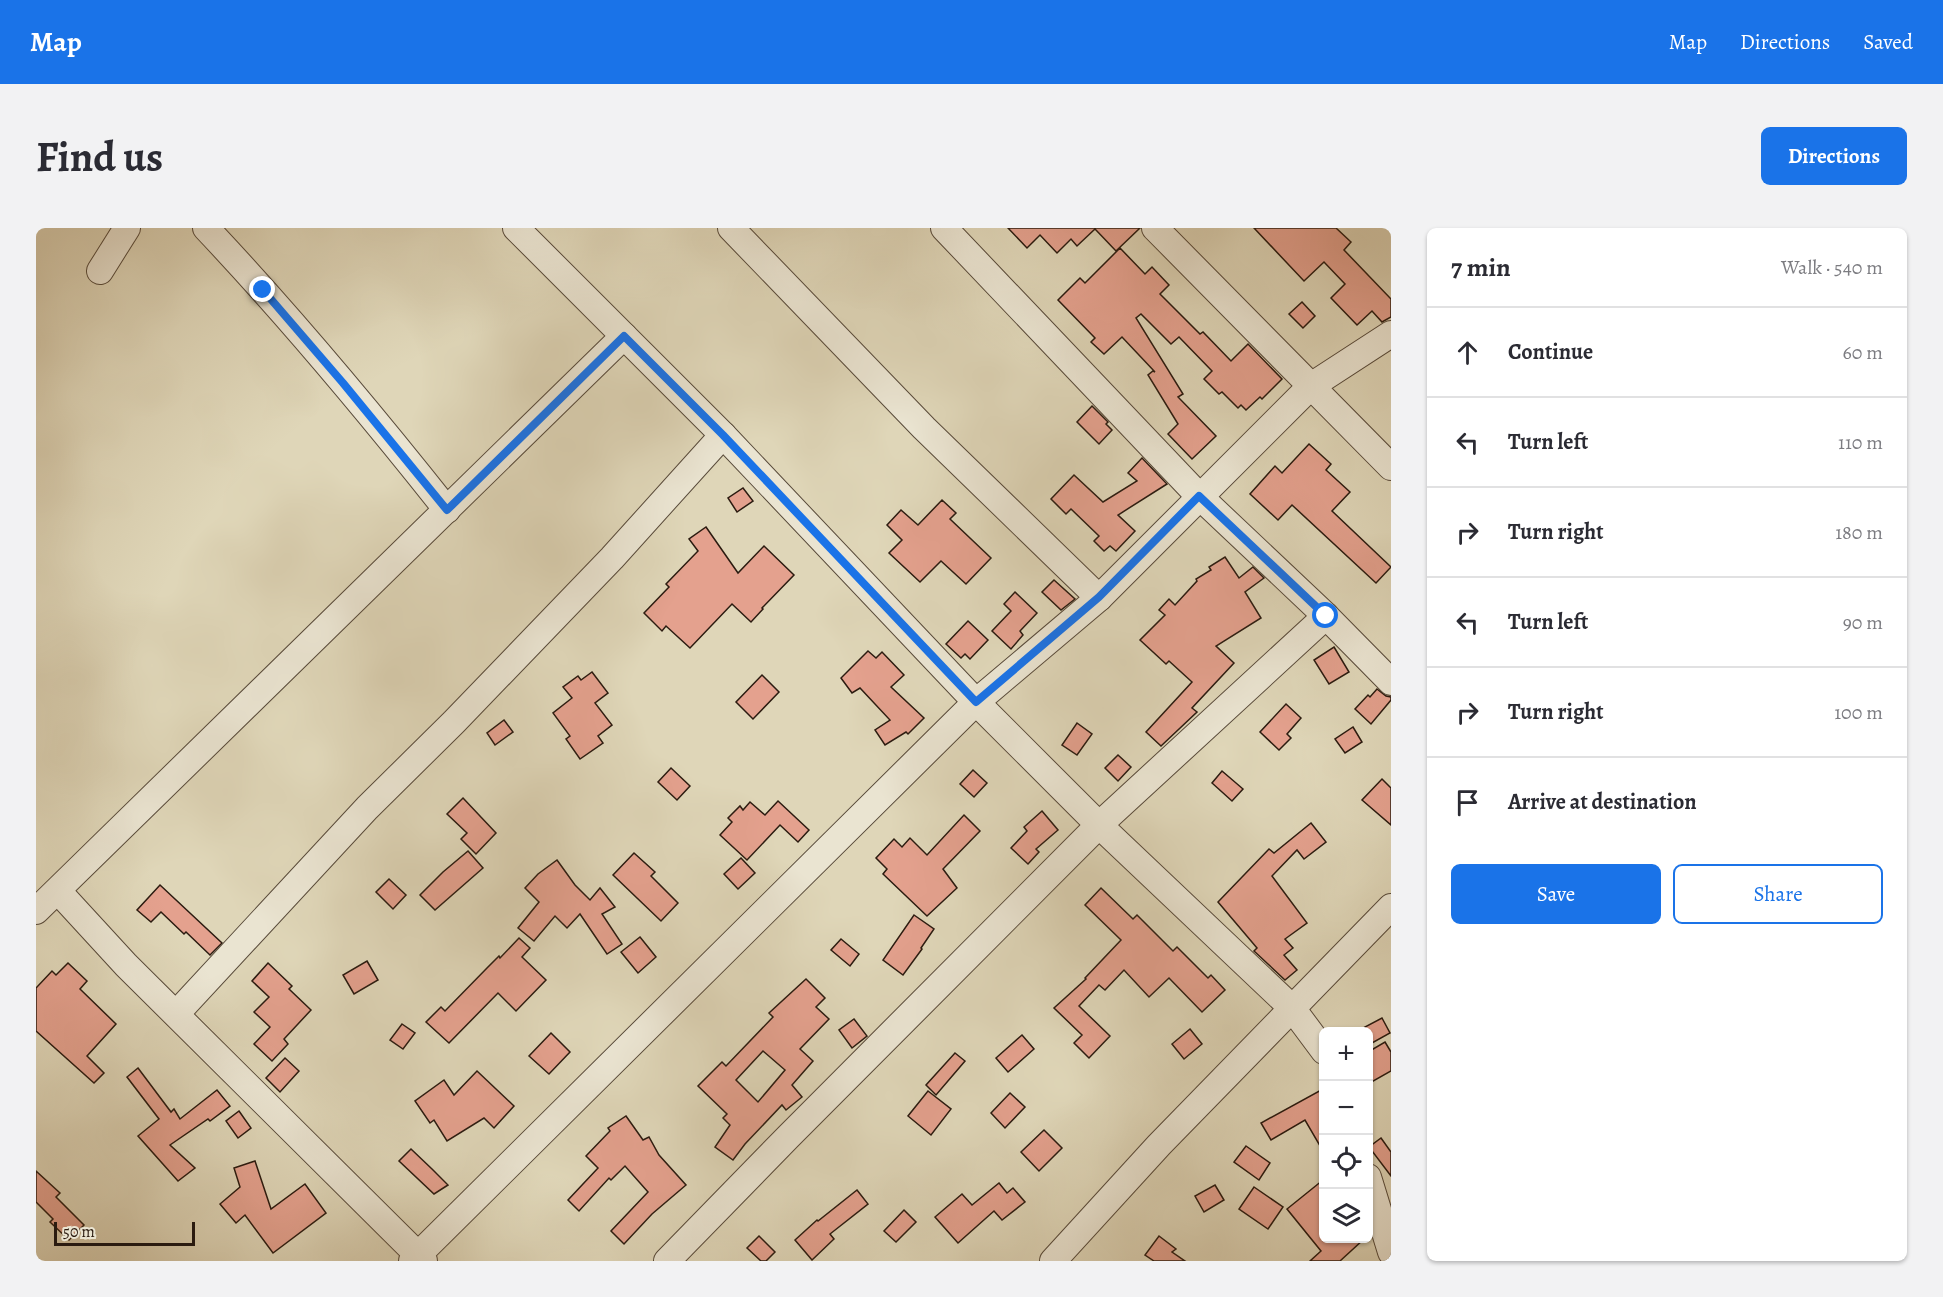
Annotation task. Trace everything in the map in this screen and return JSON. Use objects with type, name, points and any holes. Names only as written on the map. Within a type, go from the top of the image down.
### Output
[{"type":"street","points":[[100,271],[127,228]]},
{"type":"street","points":[[206,228],[350,391],[447,510]]},
{"type":"street","points":[[516,228],[723,435],[976,702],[1099,825],[1292,1008],[1319,1045]]},
{"type":"street","points":[[731,228],[924,428],[1099,597]]},
{"type":"street","points":[[944,228],[1199,496],[1326,616],[1391,682]]},
{"type":"street","points":[[1155,228],[1391,467]]},
{"type":"street","points":[[58,891],[126,965],[418,1259],[976,702],[1099,597],[1311,386],[1391,334]]},
{"type":"street","points":[[36,912],[624,336]]},
{"type":"street","points":[[176,1014],[367,808],[454,722],[612,558],[723,435]]},
{"type":"street","points":[[667,1261],[1099,825],[1326,616]]},
{"type":"street","points":[[1053,1261],[1159,1145],[1391,907]]},
{"type":"street","points":[[1372,1189],[1391,1252]]},
{"type":"building","points":[[1008,228],[1140,228],[1116,251],[1095,229],[1077,246],[1071,239],[1057,253],[1040,235],[1027,248]]},
{"type":"building","points":[[1254,228],[1336,228],[1351,242],[1344,250],[1391,299],[1391,317],[1382,322],[1372,311],[1357,325],[1331,298],[1345,284],[1324,262],[1304,281]]},
{"type":"building","points":[[1120,248],[1145,274],[1152,267],[1169,285],[1160,294],[1200,334],[1203,332],[1231,361],[1248,344],[1282,379],[1262,399],[1260,397],[1246,410],[1241,405],[1238,408],[1204,379],[1212,371],[1179,337],[1171,344],[1141,314],[1136,318],[1183,394],[1178,397],[1216,436],[1192,459],[1168,434],[1178,424],[1148,375],[1155,372],[1122,337],[1104,354],[1091,342],[1095,338],[1058,300],[1080,278],[1085,283]]},
{"type":"building","points":[[1302,302],[1315,316],[1303,328],[1289,314]]},
{"type":"building","points":[[1092,406],[1108,422],[1106,424],[1112,430],[1099,444],[1077,422]]},
{"type":"building","points":[[1309,444],[1331,464],[1326,470],[1350,492],[1332,511],[1391,567],[1376,583],[1292,505],[1278,520],[1250,494],[1275,466],[1282,473]]},
{"type":"building","points":[[1142,458],[1167,484],[1118,515],[1135,531],[1116,551],[1110,546],[1104,551],[1094,541],[1099,536],[1071,509],[1066,514],[1051,499],[1074,475],[1103,502],[1137,481],[1128,473]]},
{"type":"building","points":[[743,488],[753,501],[737,512],[728,498]]},
{"type":"building","points":[[942,500],[956,513],[950,519],[991,558],[966,584],[941,561],[920,582],[889,553],[902,540],[887,525],[901,510],[918,525]]},
{"type":"building","points":[[706,527],[738,573],[764,546],[794,575],[751,622],[732,604],[690,648],[666,626],[662,631],[644,613],[669,587],[666,584],[698,551],[689,539]]},
{"type":"building","points":[[1225,557],[1239,578],[1253,567],[1264,578],[1245,592],[1261,618],[1216,646],[1234,663],[1192,708],[1197,712],[1161,746],[1146,732],[1192,682],[1169,661],[1166,664],[1140,640],[1165,615],[1159,610],[1169,599],[1175,605],[1197,581],[1196,579],[1211,570],[1209,567]]},
{"type":"building","points":[[1054,580],[1075,599],[1061,610],[1042,592]]},
{"type":"building","points":[[1015,592],[1037,613],[1020,631],[1023,635],[1011,649],[992,631],[1011,611],[1004,604]]},
{"type":"building","points":[[968,621],[988,640],[970,659],[965,654],[961,658],[946,644]]},
{"type":"building","points":[[1334,647],[1349,672],[1329,684],[1314,660]]},
{"type":"building","points":[[868,651],[876,658],[882,652],[904,675],[891,687],[924,718],[908,734],[906,732],[885,745],[875,730],[890,720],[860,688],[852,693],[841,678]]},
{"type":"building","points":[[592,672],[608,693],[595,703],[612,725],[598,736],[603,743],[580,759],[566,739],[570,736],[553,713],[572,698],[563,687],[578,676],[581,680]]},
{"type":"building","points":[[762,675],[779,692],[753,719],[736,702]]},
{"type":"building","points":[[1377,689],[1391,697],[1391,700],[1371,724],[1355,709]]},
{"type":"building","points":[[1286,704],[1301,718],[1287,734],[1291,738],[1279,750],[1260,732]]},
{"type":"building","points":[[504,720],[513,732],[495,745],[487,733]]},
{"type":"building","points":[[1077,723],[1092,734],[1077,755],[1062,745]]},
{"type":"building","points":[[1353,727],[1362,742],[1345,753],[1335,739]]},
{"type":"building","points":[[1118,755],[1131,767],[1118,781],[1105,768]]},
{"type":"building","points":[[671,768],[690,786],[677,800],[658,782]]},
{"type":"building","points":[[973,770],[987,783],[974,797],[960,784]]},
{"type":"building","points":[[1222,771],[1243,789],[1232,801],[1212,783]]},
{"type":"building","points":[[1382,779],[1391,788],[1391,825],[1362,800]]},
{"type":"building","points":[[463,798],[496,833],[476,854],[461,839],[467,833],[447,814]]},
{"type":"building","points":[[778,801],[809,830],[798,842],[780,825],[747,860],[720,835],[732,822],[728,818],[740,806],[743,810],[750,802],[765,815]]},
{"type":"building","points":[[1042,811],[1058,830],[1036,849],[1039,852],[1028,864],[1011,848],[1027,831],[1024,827]]},
{"type":"building","points":[[964,815],[980,831],[943,869],[957,888],[927,916],[883,874],[887,869],[876,858],[894,839],[902,847],[910,838],[927,855]]},
{"type":"building","points":[[1311,823],[1326,842],[1304,859],[1297,850],[1272,876],[1307,923],[1285,939],[1293,948],[1284,955],[1297,970],[1285,980],[1254,951],[1257,948],[1218,902],[1269,849],[1274,853]]},
{"type":"building","points":[[468,851],[483,868],[435,910],[420,895]]},
{"type":"building","points":[[634,853],[655,872],[651,876],[678,903],[661,921],[613,875]]},
{"type":"building","points":[[741,858],[755,873],[738,889],[724,874]]},
{"type":"building","points":[[557,860],[575,885],[590,900],[600,888],[615,907],[602,914],[622,944],[607,954],[580,914],[567,928],[555,916],[534,941],[518,928],[539,902],[525,888],[538,874]]},
{"type":"building","points":[[389,879],[406,895],[393,909],[376,892]]},
{"type":"building","points":[[160,885],[222,943],[210,955],[161,912],[151,922],[137,910]]},
{"type":"building","points":[[1101,888],[1133,919],[1137,915],[1173,951],[1177,947],[1208,978],[1211,975],[1225,990],[1202,1012],[1169,978],[1149,997],[1124,970],[1105,990],[1099,985],[1079,1006],[1110,1036],[1089,1058],[1074,1043],[1082,1035],[1054,1008],[1086,979],[1121,940],[1085,905]]},
{"type":"building","points":[[914,915],[934,929],[903,975],[883,960]]},
{"type":"building","points":[[640,937],[656,957],[638,973],[621,952]]},
{"type":"building","points":[[519,938],[530,948],[522,957],[546,980],[516,1011],[498,993],[449,1043],[426,1022],[441,1007],[445,1011]]},
{"type":"building","points":[[841,939],[859,954],[850,966],[831,950]]},
{"type":"building","points":[[367,961],[378,980],[354,994],[343,975]]},
{"type":"building","points":[[68,963],[87,981],[80,989],[116,1024],[87,1056],[104,1073],[94,1083],[36,1031],[36,988],[52,971],[56,975]]},
{"type":"building","points":[[268,963],[292,986],[289,989],[311,1010],[284,1039],[288,1044],[272,1061],[254,1044],[270,1027],[254,1012],[269,997],[252,981]]},
{"type":"building","points":[[806,979],[825,998],[816,1007],[829,1019],[800,1049],[813,1061],[792,1085],[802,1097],[786,1110],[782,1105],[733,1160],[715,1147],[730,1125],[723,1118],[727,1114],[698,1086],[722,1062],[726,1066],[773,1017],[769,1013]],"holes":[[[763,1051],[785,1070],[758,1102],[736,1080]]]},
{"type":"building","points":[[1382,1018],[1390,1033],[1373,1042],[1373,1027],[1365,1027]]},
{"type":"building","points":[[854,1019],[867,1036],[852,1048],[839,1030]]},
{"type":"building","points":[[402,1024],[415,1033],[403,1049],[390,1040]]},
{"type":"building","points":[[1190,1029],[1202,1044],[1184,1059],[1172,1044]]},
{"type":"building","points":[[551,1033],[570,1052],[549,1074],[529,1056]]},
{"type":"building","points":[[1022,1035],[1034,1049],[1008,1072],[996,1058]]},
{"type":"building","points":[[1385,1042],[1391,1052],[1391,1071],[1373,1081],[1373,1081],[1373,1049]]},
{"type":"building","points":[[955,1053],[965,1061],[936,1095],[926,1085]]},
{"type":"building","points":[[285,1058],[299,1071],[280,1092],[266,1078]]},
{"type":"building","points":[[138,1068],[171,1112],[174,1109],[180,1119],[217,1090],[230,1106],[170,1145],[195,1168],[178,1181],[138,1136],[159,1119],[127,1077]]},
{"type":"building","points":[[477,1071],[514,1106],[494,1128],[484,1118],[447,1141],[434,1120],[430,1123],[415,1101],[444,1080],[454,1095]]},
{"type":"building","points":[[928,1091],[951,1109],[931,1135],[908,1116]]},
{"type":"building","points":[[1319,1091],[1319,1144],[1305,1120],[1271,1140],[1261,1123]]},
{"type":"building","points":[[1010,1093],[1025,1107],[1005,1128],[991,1113]]},
{"type":"building","points":[[239,1111],[251,1128],[238,1138],[226,1121]]},
{"type":"building","points":[[626,1116],[643,1140],[649,1137],[659,1155],[686,1185],[652,1214],[624,1244],[611,1231],[648,1192],[625,1166],[611,1180],[609,1178],[579,1211],[568,1200],[598,1168],[586,1156],[610,1131],[608,1128]]},
{"type":"building","points":[[1044,1130],[1062,1148],[1039,1171],[1021,1152]]},
{"type":"building","points":[[1381,1138],[1391,1152],[1391,1176],[1373,1152],[1373,1144]]},
{"type":"building","points":[[1246,1146],[1270,1163],[1259,1180],[1234,1162]]},
{"type":"building","points":[[411,1149],[448,1185],[434,1194],[399,1161]]},
{"type":"building","points":[[255,1161],[271,1209],[305,1184],[326,1213],[273,1253],[245,1215],[236,1223],[220,1204],[240,1187],[234,1168]]},
{"type":"building","points":[[36,1171],[60,1193],[56,1197],[84,1225],[69,1240],[50,1222],[53,1219],[36,1202]]},
{"type":"building","points":[[999,1183],[1007,1193],[1013,1188],[1025,1202],[1002,1220],[994,1211],[958,1243],[935,1217],[962,1194],[972,1205]]},
{"type":"building","points":[[1319,1183],[1319,1243],[1360,1243],[1340,1261],[1310,1261],[1321,1251],[1287,1209]]},
{"type":"building","points":[[1215,1185],[1224,1200],[1204,1212],[1195,1196]]},
{"type":"building","points":[[1254,1187],[1283,1207],[1268,1229],[1239,1209]]},
{"type":"building","points":[[857,1190],[868,1204],[830,1234],[834,1239],[812,1260],[795,1240]]},
{"type":"building","points":[[904,1210],[916,1222],[896,1242],[884,1231]]},
{"type":"building","points":[[759,1236],[775,1252],[766,1261],[761,1261],[747,1248]]},
{"type":"building","points":[[1159,1236],[1176,1249],[1172,1252],[1185,1261],[1154,1261],[1145,1255]]},
{"type":"route","points":[[263,290],[447,510],[624,336],[723,435],[976,702],[1099,597],[1199,496],[1326,616]]}]
